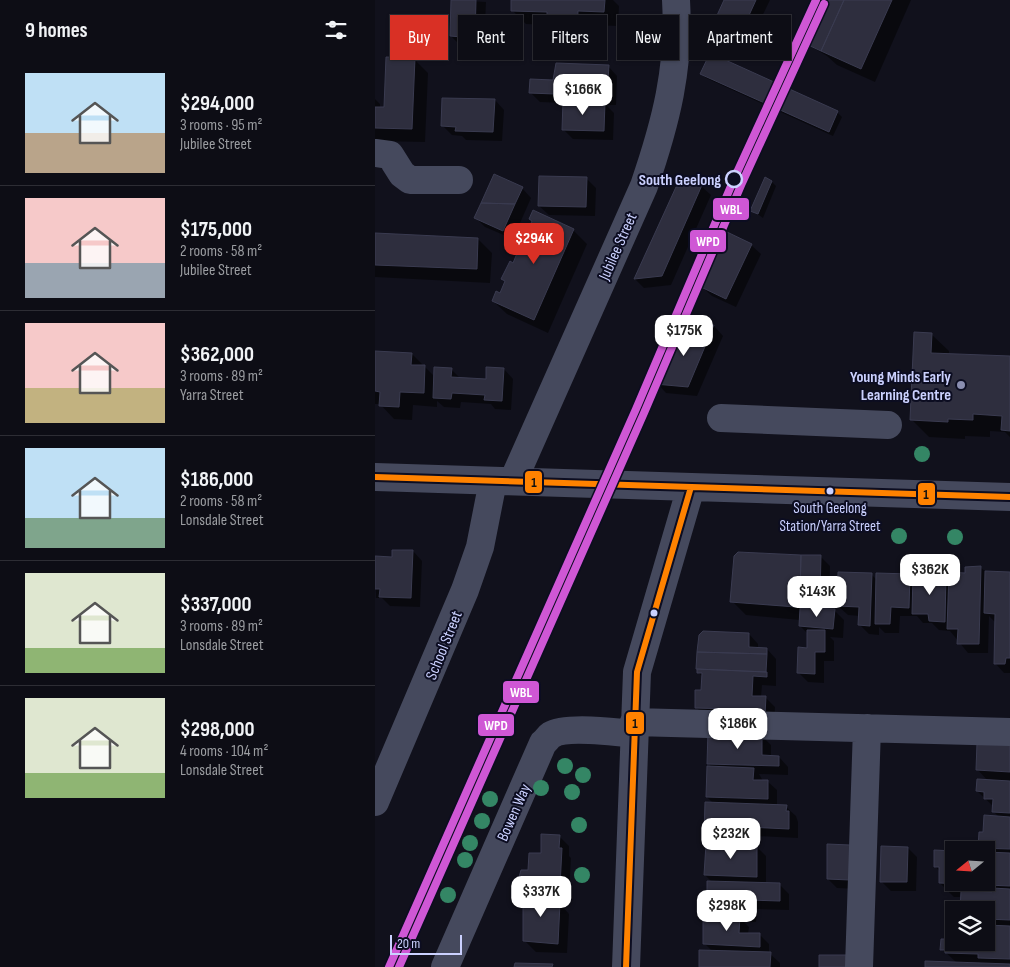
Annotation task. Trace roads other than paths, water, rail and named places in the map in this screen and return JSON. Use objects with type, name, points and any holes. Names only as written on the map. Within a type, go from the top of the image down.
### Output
[{"type":"street","name":"Jubilee Street","points":[[503,481],[643,186],[658,145],[674,77],[677,53],[676,0]]},
{"type":"street","points":[[375,153],[390,155],[402,174],[410,180],[459,180]]},
{"type":"street","points":[[721,418],[888,425]]},
{"type":"street","points":[[375,477],[1010,497]]},
{"type":"street","name":"School Street","points":[[375,802],[468,582],[503,481]]},
{"type":"street","points":[[626,967],[633,728],[637,672],[643,644],[691,487]]},
{"type":"street","name":"Bowen Way","points":[[445,967],[543,743],[552,734],[633,728],[867,728],[1010,732]]},
{"type":"street","points":[[859,967],[867,728]]},
{"type":"place","name":"South Geelong","points":[[734,179]]},
{"type":"place","name":"Young Minds Early Learning Centre","points":[[961,385]]},
{"type":"place","name":"South Geelong Station/Yarra Street","points":[[830,491]]}]
